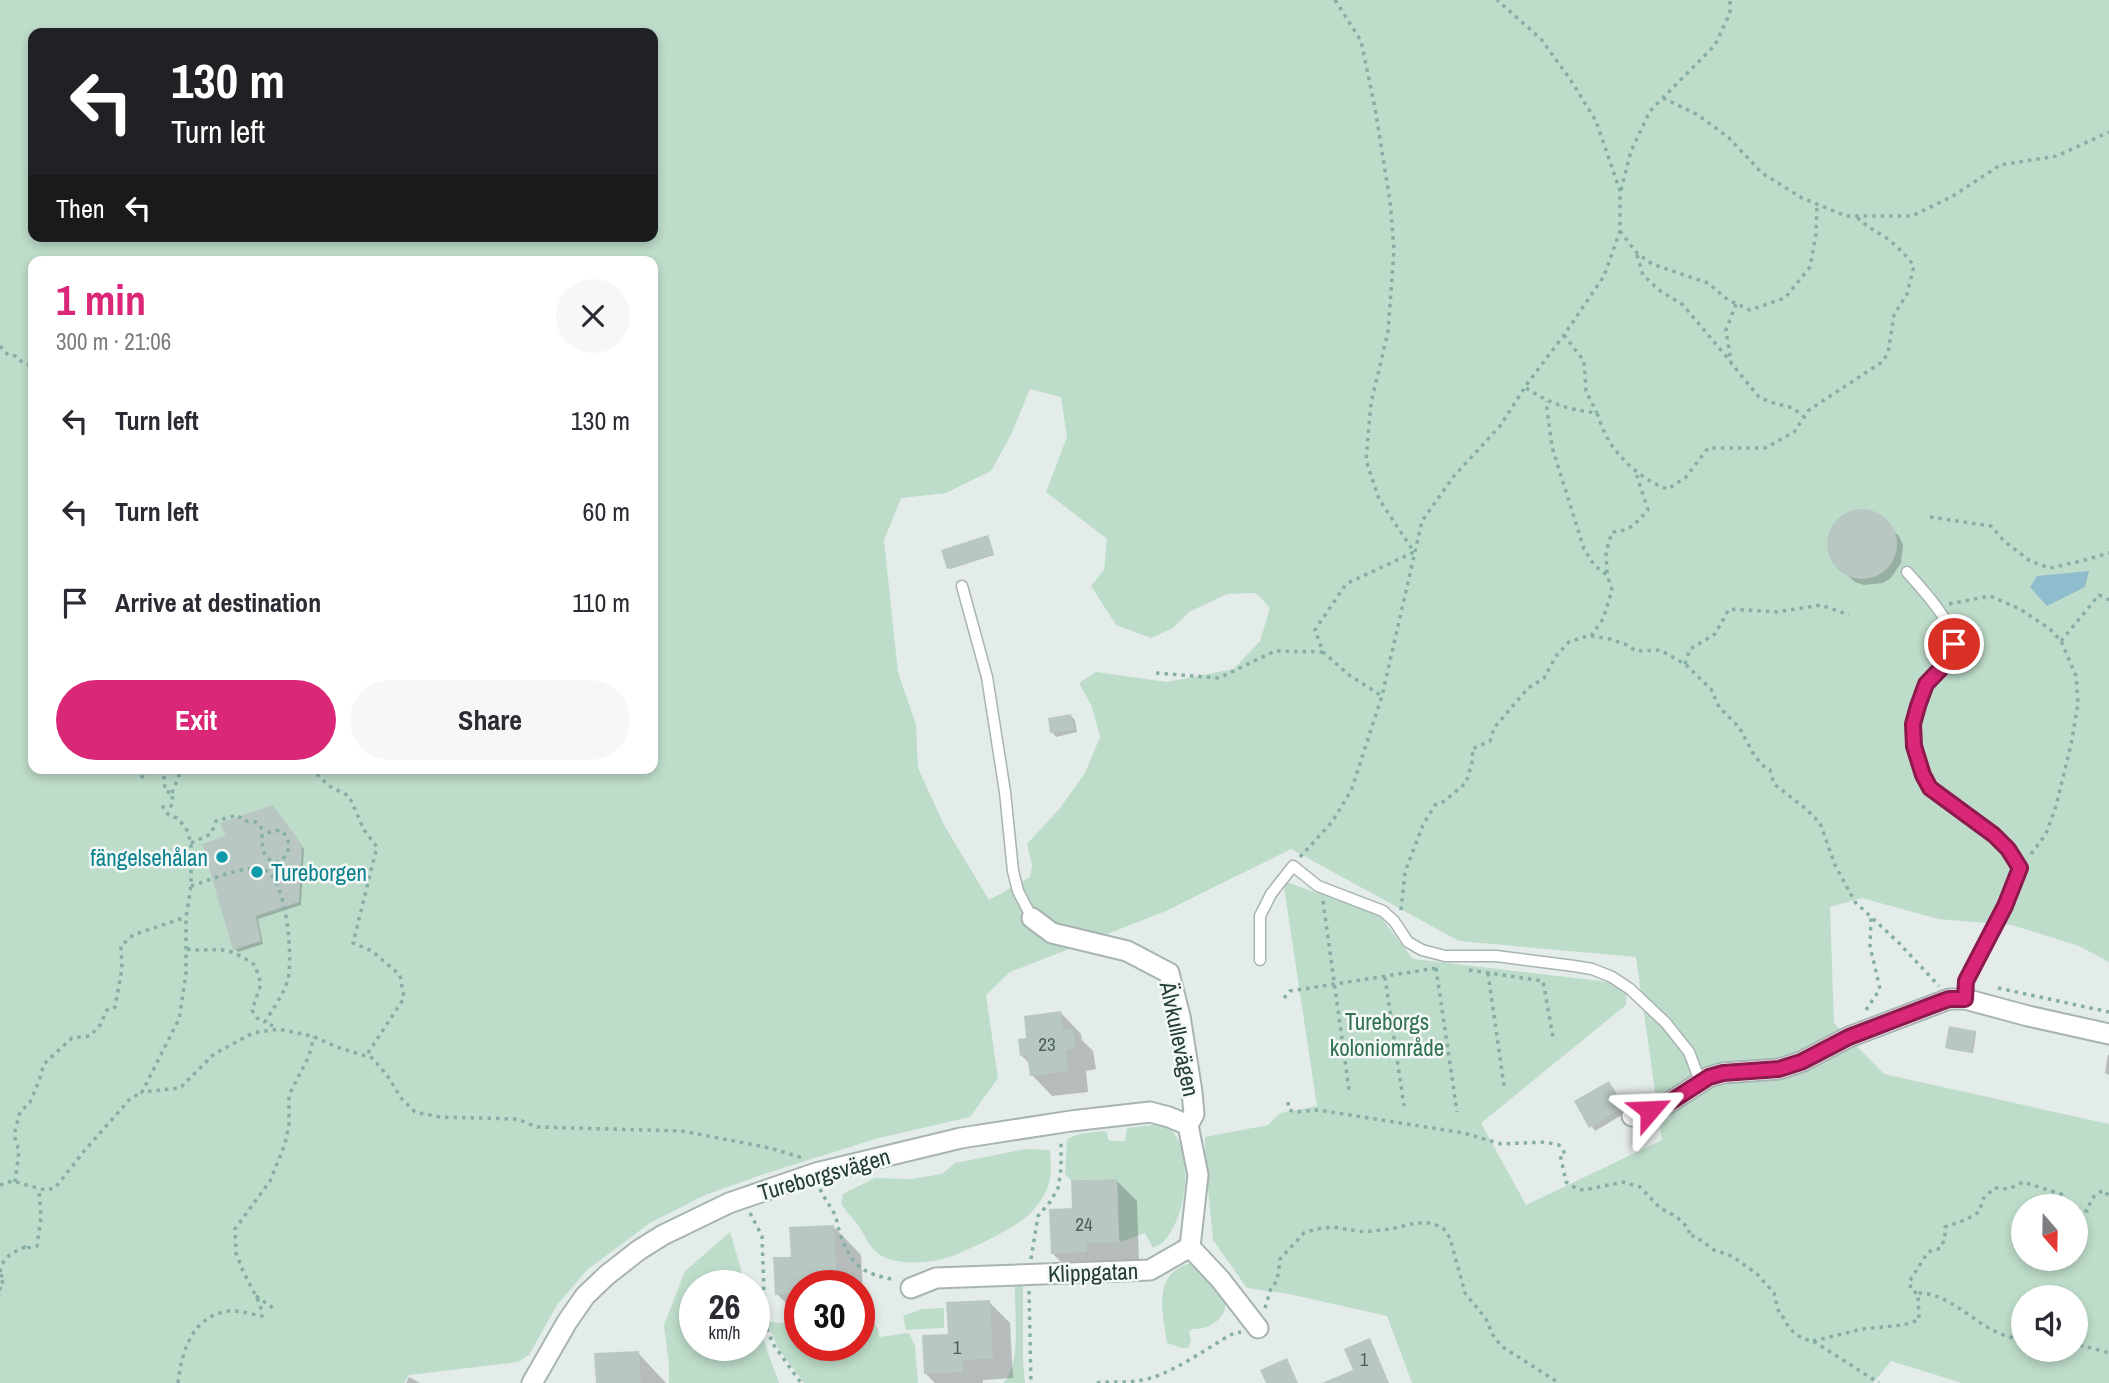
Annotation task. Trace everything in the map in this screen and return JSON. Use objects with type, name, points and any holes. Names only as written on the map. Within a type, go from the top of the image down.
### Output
[{"type":"street","name":"Älvkullevägen","points":[[1032,918],[1052,933],[1127,951],[1169,974],[1180,1016],[1192,1092],[1194,1114],[1188,1125]]},
{"type":"street","points":[[1632,1116],[1667,1104],[1700,1080],[1723,1073],[1779,1069],[1801,1062],[1865,1031],[1944,1001],[1965,990],[2028,1016],[2109,1034]]},
{"type":"street","name":"Tureborgsvägen","points":[[533,1383],[567,1322],[585,1296],[639,1250],[700,1215],[729,1203],[818,1184],[961,1138],[1150,1112],[1188,1125]]},
{"type":"street","points":[[1188,1125],[1198,1175],[1190,1247],[1220,1279],[1258,1328]]},
{"type":"street","name":"Klippgatan","points":[[908,1284],[936,1278],[1150,1270],[1190,1247]]},
{"type":"lane","points":[[1908,572],[1937,607],[1954,644],[1949,660],[1926,684],[1913,724],[1914,746],[1923,775],[1930,788],[1994,835],[2008,849],[2020,868],[1965,990]]},
{"type":"lane","points":[[962,586],[987,677],[1005,792],[1013,872],[1018,891],[1032,918]]},
{"type":"lane","points":[[1260,960],[1260,916],[1271,894],[1293,866],[1318,886],[1383,911],[1394,921],[1408,942],[1422,950],[1445,956],[1496,956],[1583,967],[1612,977],[1630,989],[1666,1023],[1689,1052],[1700,1080]]},
{"type":"path","points":[[1335,0],[1361,41],[1388,187],[1394,249],[1388,331],[1371,403],[1366,460],[1380,499],[1414,552]]},
{"type":"path","points":[[1497,0],[1541,39],[1570,79],[1595,121],[1620,191]]},
{"type":"path","points":[[1293,866],[1332,822],[1351,791],[1382,696],[1422,521],[1454,476],[1500,426],[1604,276],[1620,231],[1620,191],[1636,141],[1650,111],[1715,45],[1730,13],[1730,0]]},
{"type":"path","points":[[1663,98],[1698,115],[1728,138],[1762,173],[1802,198],[1846,216],[1912,216],[1953,196],[2000,165],[2057,156],[2109,132]]},
{"type":"path","points":[[1620,231],[1637,253],[1652,264],[1708,283],[1750,310],[1784,298],[1810,267],[1816,234],[1817,204]]},
{"type":"path","points":[[1564,335],[1584,361],[1586,391],[1609,441],[1636,471],[1656,486],[1668,489],[1686,477],[1709,448],[1765,448],[1794,432],[1809,410],[1882,362],[1888,353],[1894,315],[1907,294],[1914,267],[1906,255],[1856,216]]},
{"type":"path","points":[[1637,253],[1643,275],[1659,290],[1683,305],[1759,397],[1793,408],[1804,417]]},
{"type":"path","points":[[1731,363],[1726,330],[1736,303]]},
{"type":"path","points":[[0,346],[8,355],[16,356],[28,365]]},
{"type":"path","points":[[1525,388],[1546,401],[1567,409],[1597,413]]},
{"type":"path","points":[[1546,401],[1552,447],[1584,549],[1594,565],[1607,575]]},
{"type":"path","points":[[1591,636],[1603,619],[1612,590],[1607,575],[1606,552],[1612,532],[1632,527],[1648,510],[1636,471]]},
{"type":"path","points":[[1930,517],[1991,526],[2004,541],[2030,561],[2050,568],[2109,553]]},
{"type":"path","points":[[1382,696],[1349,675],[1322,652],[1315,630],[1346,584],[1414,552]]},
{"type":"path","points":[[2061,641],[2099,595],[2109,600]]},
{"type":"path","points":[[1937,607],[1990,596],[2020,609],[2050,629],[2061,641],[2076,676],[2078,703],[2056,806],[2046,834],[2020,868]]},
{"type":"path","points":[[1685,664],[1690,649],[1715,634],[1729,609],[1777,612],[1821,605],[1849,615]]},
{"type":"path","points":[[1400,917],[1405,872],[1423,825],[1435,805],[1443,802],[1466,783],[1473,760],[1472,749],[1490,741],[1494,728],[1528,688],[1544,678],[1556,656],[1569,642],[1591,636],[1610,639],[1636,651],[1660,650],[1685,664],[1711,689],[1719,707],[1740,727],[1754,755],[1770,770],[1774,784],[1819,823],[1835,865],[1855,902],[1941,987],[1944,1001]]},
{"type":"path","points":[[1156,673],[1219,678],[1275,650],[1322,652]]},
{"type":"path","points":[[163,774],[165,791],[172,793]]},
{"type":"path","points":[[142,1092],[179,1019],[186,974],[186,917],[191,886],[191,843],[186,828],[177,818],[163,810],[163,807],[173,803],[172,793],[180,774]]},
{"type":"path","points":[[317,774],[329,786],[349,796],[364,830],[377,847],[353,943],[372,951],[400,975],[404,998],[366,1056]]},
{"type":"path","points":[[191,843],[211,834],[216,821],[237,815],[244,821],[256,822],[261,827],[262,849],[273,862],[280,862],[286,856],[289,844],[287,837],[280,830],[262,834]]},
{"type":"path","points":[[191,886],[258,868],[273,876],[285,911],[289,953],[288,980],[265,1022]]},
{"type":"path","points":[[1323,898],[1349,1090]]},
{"type":"path","points":[[15,1182],[19,1151],[14,1135],[20,1112],[30,1102],[44,1065],[72,1038],[90,1036],[100,1025],[107,1010],[115,1007],[122,969],[121,946],[133,935],[186,917]]},
{"type":"path","points":[[1865,1031],[1861,1015],[1871,1005],[1880,989],[1870,946],[1871,917]]},
{"type":"path","points":[[186,949],[225,950],[255,965],[261,985],[252,1010],[257,1018],[279,1029],[314,1037],[372,1058],[387,1075],[401,1098],[415,1112],[440,1117],[517,1119],[537,1127],[682,1131],[770,1148],[803,1159],[825,1202],[834,1213],[847,1253],[855,1264],[868,1274],[908,1284]]},
{"type":"path","points":[[1284,998],[1290,991],[1449,967]]},
{"type":"path","points":[[1436,968],[1457,1112]]},
{"type":"path","points":[[1462,969],[1543,981],[1553,1037]]},
{"type":"path","points":[[1488,973],[1504,1086]]},
{"type":"path","points":[[1385,977],[1404,1106]]},
{"type":"path","points":[[1965,990],[2109,1012]]},
{"type":"path","points":[[0,1185],[15,1182],[39,1188],[55,1188],[131,1099],[142,1092],[180,1088],[214,1054],[253,1033],[279,1029]]},
{"type":"path","points":[[178,1383],[189,1337],[205,1319],[230,1310],[262,1316],[260,1304],[236,1253],[235,1229],[270,1181],[285,1144],[289,1125],[289,1095],[309,1056],[314,1037]]},
{"type":"path","points":[[1287,1102],[1289,1110],[1297,1112],[1318,1110],[1464,1133],[1501,1144],[1545,1142],[1559,1146],[1564,1152],[1560,1154],[1566,1182],[1584,1190],[1623,1182],[1640,1187],[1660,1208],[1677,1217],[1689,1229],[1689,1236],[1695,1236],[1714,1250],[1732,1256],[1757,1274],[1774,1293],[1779,1313],[1782,1314],[1787,1328],[1804,1340],[1813,1341],[1919,1320],[1918,1293]]},
{"type":"path","points":[[1031,1383],[1029,1274],[1038,1216],[1058,1188],[1061,1135]]},
{"type":"path","points":[[2011,1337],[1994,1333],[1944,1300],[1928,1293],[1912,1291],[1909,1282],[1928,1252],[1941,1248],[1945,1227],[1979,1212],[1983,1199],[1994,1188],[2009,1189],[2023,1182],[2061,1194]]},
{"type":"path","points":[[0,1296],[0,1283],[4,1281],[0,1273],[2,1263],[9,1254],[37,1246],[41,1217],[39,1188]]},
{"type":"path","points":[[2088,1208],[2092,1198],[2103,1190],[2109,1196]]},
{"type":"path","points":[[759,1207],[746,1212],[762,1236],[765,1323],[773,1344],[801,1383]]},
{"type":"path","points":[[1097,1383],[1149,1378],[1189,1360],[1234,1333],[1258,1328],[1271,1288],[1277,1281],[1280,1259],[1304,1233],[1333,1227],[1364,1232],[1416,1223],[1431,1223],[1443,1228],[1450,1238],[1465,1293],[1486,1319],[1501,1346],[1559,1383]]},
{"type":"path","points":[[254,1294],[275,1310]]},
{"type":"path","points":[[1813,1341],[1879,1383]]},
{"type":"path","points":[[2088,1347],[2109,1353]]},
{"type":"green space","name":"Tureborgs koloniområde","points":[[0,0],[2109,0],[2109,962],[2079,946],[2012,925],[1938,919],[1862,898],[1830,907],[1834,1023],[1884,1074],[2109,1124],[2109,1383],[1962,1383],[1891,1361],[1873,1383],[1412,1383],[1387,1316],[1289,1294],[1247,1288],[1213,1240],[1205,1137],[1268,1125],[1280,1113],[1317,1106],[1283,881],[1378,914],[1413,959],[1627,984],[1626,1005],[1481,1123],[1526,1205],[1662,1140],[1636,957],[1459,941],[1291,849],[1166,911],[1010,972],[986,995],[998,1078],[970,1117],[879,1138],[705,1195],[650,1223],[587,1270],[557,1305],[529,1355],[518,1362],[409,1375],[404,1383],[0,1383]],"holes":[[[1030,389],[1061,397],[1067,437],[1046,492],[1107,539],[1104,570],[1091,586],[1116,625],[1151,638],[1173,628],[1189,612],[1227,594],[1256,593],[1270,608],[1260,641],[1234,669],[1167,682],[1096,672],[1079,683],[1092,707],[1100,737],[1085,773],[1060,808],[1027,844],[1032,865],[1030,877],[989,900],[944,825],[918,768],[916,725],[898,672],[884,540],[901,498],[946,493],[991,471],[1011,435]]]},
{"type":"green space","points":[[1161,1124],[1169,1128],[1177,1138],[1185,1161],[1185,1189],[1178,1217],[1165,1241],[1153,1248],[1145,1233],[1121,1242],[1117,1179],[1071,1180],[1065,1174],[1067,1139],[1079,1134],[1104,1131],[1111,1141],[1125,1141],[1127,1128]]},
{"type":"green space","points":[[1025,1149],[1050,1150],[1049,1182],[1037,1206],[1005,1231],[951,1257],[913,1262],[884,1257],[870,1245],[841,1203],[843,1194],[875,1178],[911,1179],[942,1174],[955,1163]]},
{"type":"green space","points":[[730,1232],[741,1270],[686,1270]]},
{"type":"green space","points":[[1191,1263],[1200,1264],[1221,1291],[1225,1306],[1218,1320],[1206,1327],[1192,1329],[1189,1332],[1191,1341],[1188,1348],[1182,1348],[1167,1343],[1162,1296],[1170,1276],[1178,1268]]},
{"type":"green space","points":[[679,1286],[679,1361],[770,1361],[770,1358],[779,1383],[669,1383],[664,1325]]},
{"type":"green space","points":[[1015,1286],[1023,1286],[1025,1383],[1003,1383],[1009,1375],[1015,1351]]},
{"type":"green space","points":[[944,1308],[944,1328],[906,1330],[903,1316],[922,1309]]},
{"type":"green space","points":[[770,1322],[784,1323],[784,1356],[770,1329]]},
{"type":"green space","points":[[875,1324],[879,1337],[909,1333],[915,1346],[918,1383],[804,1383],[788,1361],[875,1361]]},
{"type":"water","points":[[2089,571],[2085,587],[2047,606],[2030,587],[2037,576]]},
{"type":"building","points":[[1862,509],[1881,515],[1891,525],[1897,544],[1891,563],[1881,573],[1862,579],[1843,573],[1833,563],[1827,544],[1833,525],[1843,515]]},
{"type":"building","points":[[988,535],[994,554],[947,569],[941,550]]},
{"type":"building","points":[[1071,714],[1074,729],[1050,733],[1048,718]]},
{"type":"building","points":[[273,805],[302,845],[299,902],[256,916],[261,941],[233,950],[202,844],[226,836],[220,823]]},
{"type":"building","points":[[1061,1011],[1063,1030],[1073,1029],[1076,1049],[1066,1050],[1068,1071],[1030,1076],[1027,1055],[1020,1056],[1018,1039],[1026,1038],[1024,1016]]},
{"type":"building","points":[[1949,1026],[1976,1031],[1971,1053],[1945,1048]]},
{"type":"building","points":[[1609,1081],[1624,1107],[1589,1128],[1574,1101]]},
{"type":"building","points":[[1117,1179],[1119,1242],[1086,1243],[1087,1252],[1051,1254],[1049,1209],[1072,1208],[1071,1180]]},
{"type":"building","points":[[834,1225],[836,1270],[784,1270],[784,1294],[775,1295],[773,1257],[791,1257],[789,1227]]},
{"type":"building","points":[[990,1300],[993,1358],[963,1360],[963,1372],[924,1374],[922,1335],[948,1334],[946,1302]]},
{"type":"building","points":[[1370,1338],[1389,1383],[1322,1383],[1353,1370],[1344,1349]]},
{"type":"building","points":[[639,1351],[641,1383],[596,1383],[594,1353]]},
{"type":"building","points":[[1287,1358],[1298,1383],[1266,1383],[1260,1370]]},
{"type":"place","name":"fängelsehålan","points":[[222,857]]},
{"type":"place","name":"Tureborgen","points":[[257,872]]},
{"type":"route","points":[[1650,1110],[1667,1104],[1700,1080],[1723,1073],[1779,1069],[1801,1062],[1849,1037],[1938,1003],[1949,999],[1965,999],[1966,981],[2005,906],[2020,868],[2008,849],[1994,835],[1930,788],[1914,746],[1913,724],[1926,684],[1949,660],[1954,644]]}]
